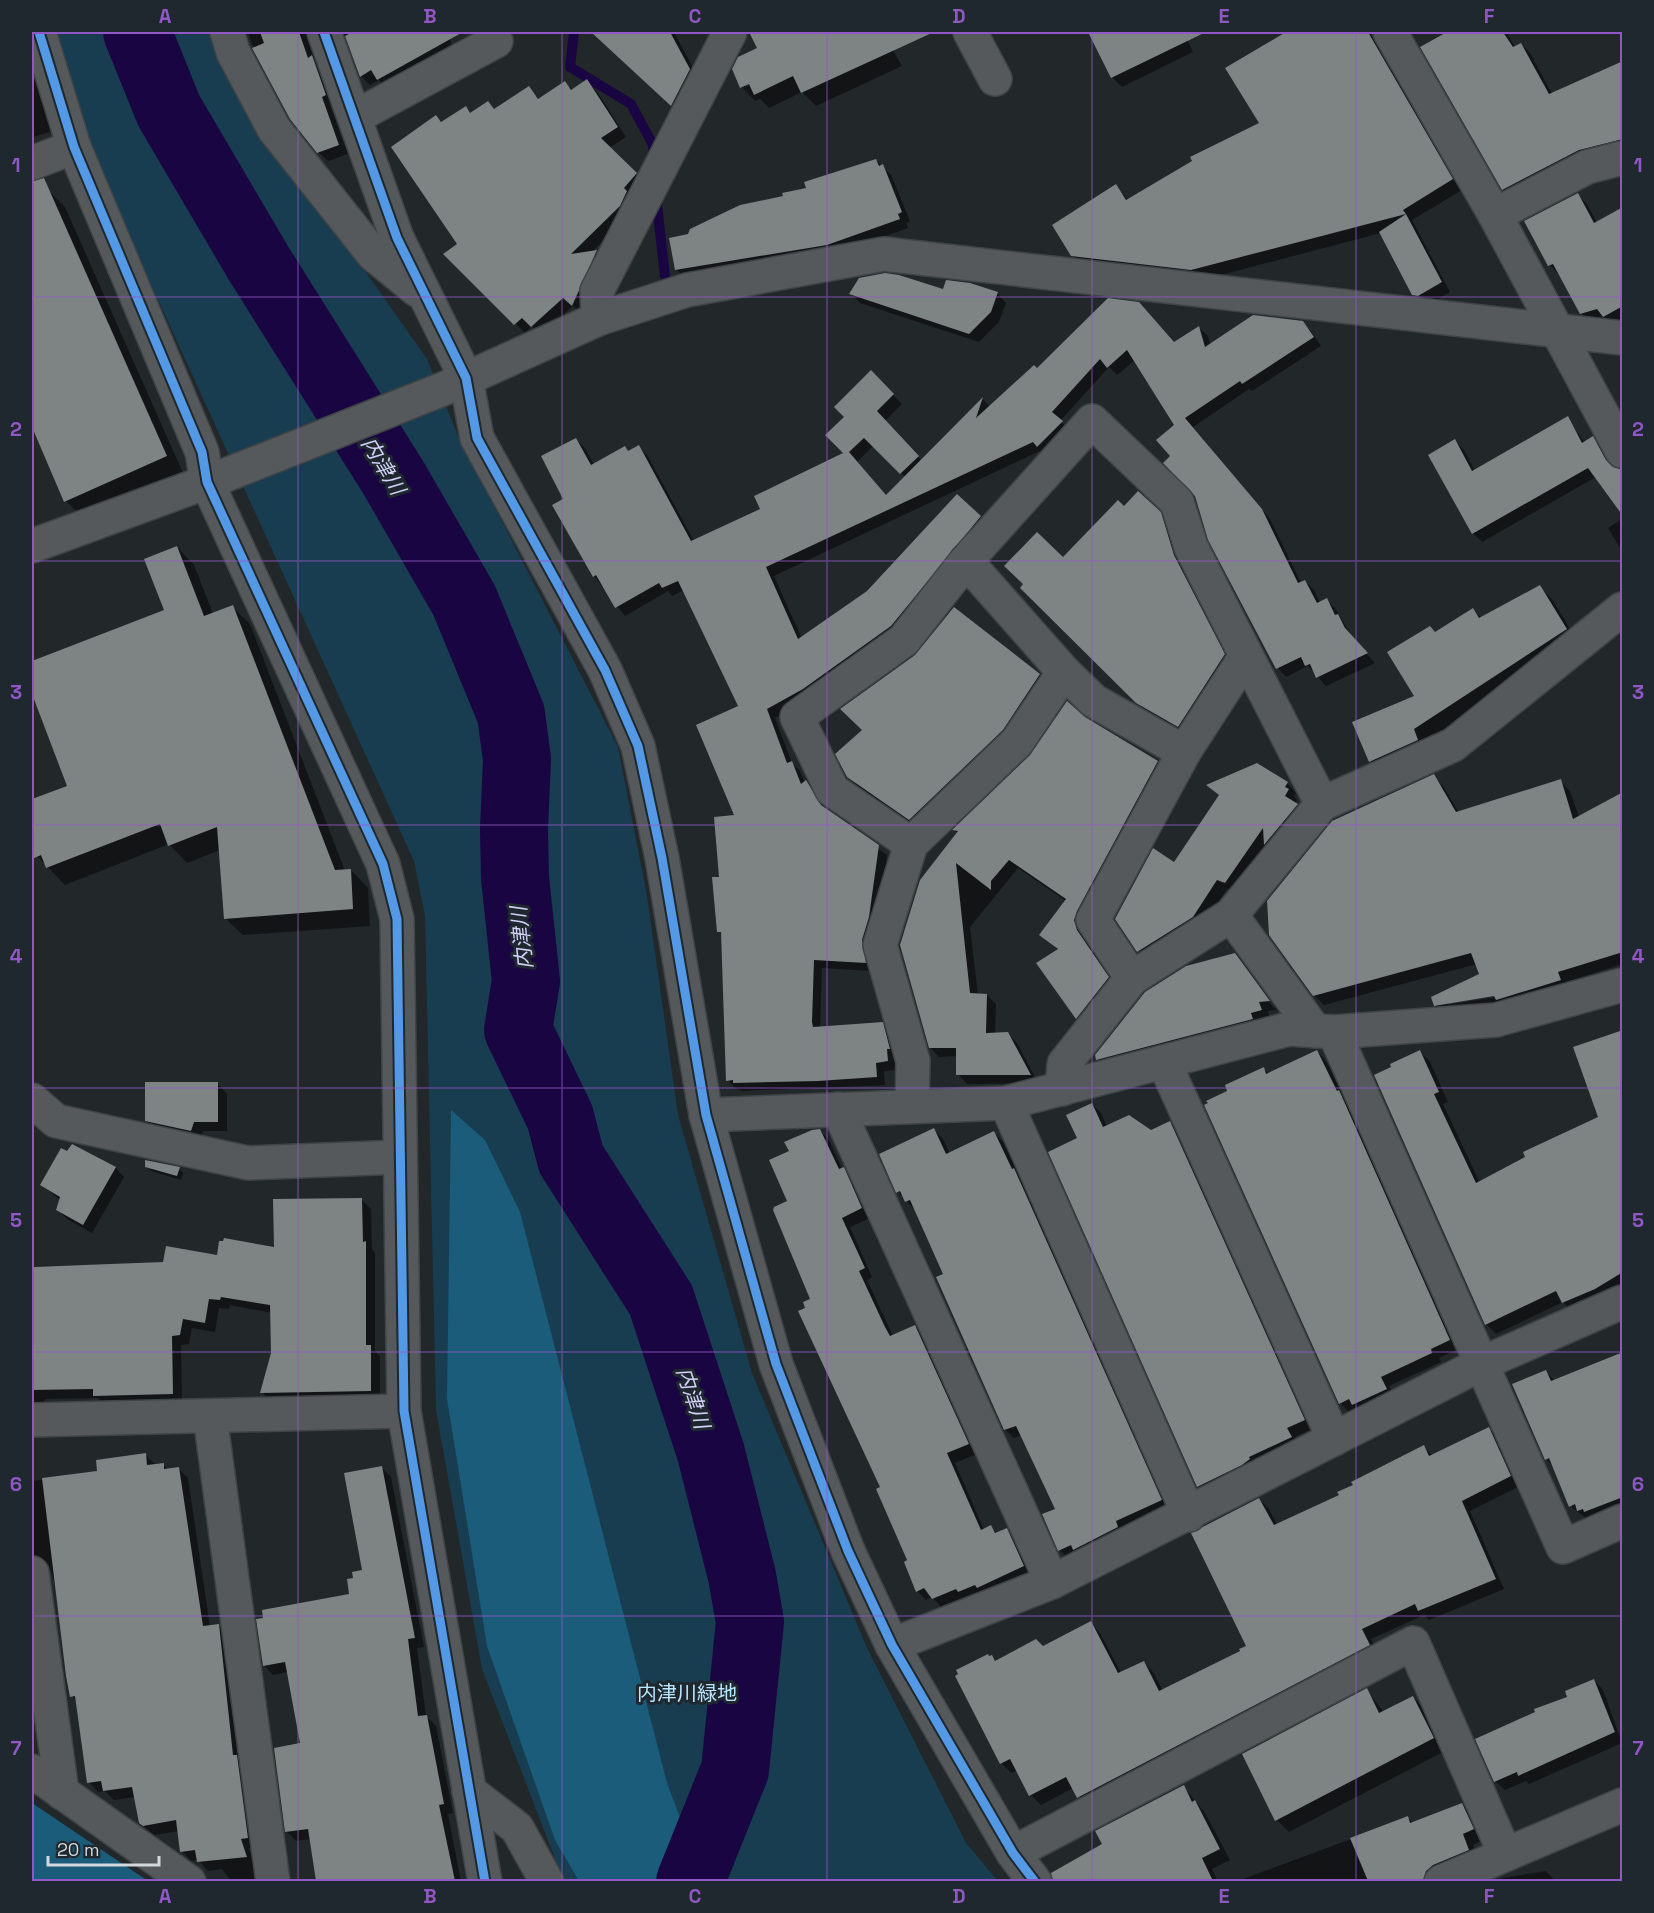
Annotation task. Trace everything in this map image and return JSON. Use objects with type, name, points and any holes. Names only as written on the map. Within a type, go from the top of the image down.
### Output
[{"type":"street","points":[[39,32],[74,147],[202,452],[217,479],[383,864],[397,919],[404,1412],[485,1881]]},
{"type":"street","points":[[227,32],[233,52],[274,129],[373,254],[426,297]]},
{"type":"street","points":[[324,32],[397,238],[426,297],[477,438],[605,670],[638,746],[662,858],[706,1115],[776,1364],[848,1551],[892,1645],[1013,1853],[1035,1881]]},
{"type":"street","points":[[356,117],[496,41],[490,32]]},
{"type":"street","points":[[598,319],[597,291],[730,32]]},
{"type":"street","points":[[970,32],[995,79]]},
{"type":"street","points":[[1393,33],[1558,329],[1623,451]]},
{"type":"street","points":[[32,163],[74,147]]},
{"type":"street","points":[[1495,215],[1587,167],[1623,158]]},
{"type":"street","points":[[32,546],[217,479],[457,382],[598,319],[687,290],[884,254],[1623,338]]},
{"type":"street","points":[[910,844],[832,790],[797,717],[904,640],[966,561],[1092,421],[1177,502],[1191,548],[1323,804]]},
{"type":"street","points":[[966,561],[1064,672],[1094,700],[1184,752]]},
{"type":"street","points":[[1062,1089],[1064,1064],[1132,978],[1231,915],[1323,804],[1454,745],[1623,609]]},
{"type":"street","points":[[1132,978],[1093,920],[1184,752],[1246,656]]},
{"type":"street","points":[[912,1106],[913,1061],[880,945],[910,844],[1017,742],[1064,672]]},
{"type":"street","points":[[1231,915],[1325,1032],[1483,1363],[1563,1547],[1623,1521]]},
{"type":"street","points":[[706,1115],[1006,1103],[1289,1029],[1325,1032],[1496,1020],[1623,985]]},
{"type":"street","points":[[1164,1062],[1334,1439]]},
{"type":"street","points":[[32,1100],[56,1121],[248,1163],[400,1157]]},
{"type":"street","points":[[1006,1103],[1189,1515]]},
{"type":"street","points":[[838,1109],[1052,1582]]},
{"type":"street","points":[[892,1645],[1052,1582],[1189,1515],[1483,1363],[1623,1302]]},
{"type":"street","points":[[32,1420],[404,1412]]},
{"type":"street","points":[[210,1416],[273,1881]]},
{"type":"street","points":[[32,1573],[62,1793]]},
{"type":"street","points":[[1013,1853],[1413,1643],[1505,1854]]},
{"type":"street","points":[[32,1771],[189,1881]]},
{"type":"street","points":[[470,1791],[517,1828],[547,1881]]},
{"type":"street","points":[[1441,1881],[1623,1805]]},
{"type":"green space","name":"内津川緑地","points":[[54,32],[215,32],[318,204],[427,359],[458,436],[618,747],[647,896],[678,1115],[752,1373],[867,1648],[966,1843],[998,1881],[566,1882],[559,1869],[482,1669],[436,1410],[425,916],[414,861],[88,146]]},
{"type":"shaded area","points":[[451,1110],[485,1140],[520,1212],[667,1783],[704,1881],[579,1881],[555,1840],[487,1646],[447,1399]]},
{"type":"shaded area","points":[[32,1803],[148,1881],[32,1881]]},
{"type":"building","points":[[260,32],[299,32],[308,58],[312,55],[326,95],[322,97],[339,145],[317,153],[290,119],[252,48],[264,43]]},
{"type":"building","points":[[353,32],[463,32],[377,80],[371,70],[360,77],[345,36]]},
{"type":"building","points":[[591,32],[670,32],[690,69],[671,106]]},
{"type":"building","points":[[749,32],[934,32],[801,93],[793,76],[754,95],[749,84],[740,88],[732,69],[738,57],[757,48]]},
{"type":"building","points":[[1088,32],[1206,32],[1111,78]]},
{"type":"building","points":[[1286,32],[1368,32],[1453,179],[1403,210],[1406,214],[1191,270],[1071,256],[1052,225],[1116,184],[1126,200],[1192,161],[1190,157],[1259,123],[1225,68]]},
{"type":"building","points":[[1447,32],[1503,32],[1513,47],[1521,43],[1549,94],[1623,61],[1623,139],[1579,150],[1502,190],[1420,47]]},
{"type":"building","points":[[587,79],[618,127],[601,138],[637,173],[624,188],[627,191],[620,206],[571,254],[597,250],[572,306],[563,298],[531,327],[522,318],[514,325],[443,254],[457,244],[391,147],[436,115],[441,122],[466,106],[470,113],[488,101],[494,109],[529,86],[538,99],[565,81],[571,90]]},
{"type":"building","points":[[876,159],[879,166],[883,164],[902,212],[898,214],[900,219],[827,245],[675,270],[669,238],[688,234],[690,229],[740,205],[783,196],[782,193],[806,188],[804,182]]},
{"type":"building","points":[[44,178],[167,456],[64,502],[32,427],[32,181]]},
{"type":"building","points":[[1578,193],[1594,223],[1623,207],[1623,306],[1603,317],[1597,309],[1580,314],[1553,264],[1548,266],[1524,221]]},
{"type":"building","points":[[1406,214],[1442,282],[1418,296],[1412,295],[1379,232]]},
{"type":"building","points":[[885,273],[943,289],[946,280],[970,283],[998,292],[991,312],[969,334],[849,294],[859,278]]},
{"type":"building","points":[[1108,298],[1139,302],[1174,342],[1199,326],[1205,347],[1253,315],[1303,321],[1314,337],[1242,384],[1240,381],[1185,418],[1262,509],[1298,583],[1305,580],[1317,603],[1327,598],[1335,615],[1338,614],[1345,628],[1368,653],[1316,678],[1310,664],[1305,666],[1301,657],[1276,669],[1208,540],[1195,496],[1163,463],[1170,456],[1156,440],[1174,425],[1127,350],[1107,368],[1100,359],[1052,412],[1063,421],[1037,447],[1033,442],[766,567],[798,639],[867,591],[957,494],[981,516],[891,626],[803,689],[767,709],[787,763],[792,761],[801,784],[806,780],[821,805],[879,845],[869,917],[862,940],[866,963],[814,960],[812,1022],[813,1027],[883,1022],[890,1049],[887,1049],[888,1061],[876,1063],[877,1077],[818,1081],[733,1083],[733,1080],[726,1081],[721,932],[717,932],[712,877],[719,877],[714,817],[734,815],[696,725],[738,706],[678,581],[662,588],[659,583],[615,608],[596,575],[593,577],[552,505],[563,499],[541,456],[576,438],[591,465],[625,446],[628,451],[639,445],[691,541],[760,509],[754,496],[843,453],[825,435],[844,417],[834,407],[871,370],[894,394],[877,411],[919,456],[900,474],[864,438],[849,452],[886,495],[983,397],[976,418],[1034,365],[1037,368]]},
{"type":"building","points":[[1568,416],[1582,443],[1593,436],[1606,460],[1613,467],[1623,470],[1623,516],[1588,468],[1472,534],[1428,455],[1455,439],[1472,471]]},
{"type":"building","points":[[1138,491],[1161,512],[1174,555],[1225,654],[1178,727],[1136,703],[1020,588],[1023,584],[1004,566],[1037,532],[1063,557],[1118,500],[1124,506]]},
{"type":"building","points":[[177,546],[204,616],[233,605],[335,870],[351,869],[353,909],[224,919],[217,827],[168,846],[160,824],[46,868],[41,855],[32,859],[32,799],[67,786],[32,694],[32,661],[164,610],[144,559]]},
{"type":"building","points":[[1540,585],[1567,629],[1414,729],[1418,740],[1369,762],[1352,722],[1414,696],[1387,652],[1430,626],[1435,632],[1473,608],[1479,618]]},
{"type":"building","points":[[954,607],[1040,674],[1003,730],[909,820],[847,777],[835,754],[862,730],[840,709],[915,655]]},
{"type":"building","points":[[1067,701],[1085,717],[1158,761],[1074,920],[1077,930],[1109,977],[1076,1019],[1036,963],[1058,949],[1039,935],[1066,899],[1009,860],[991,881],[991,890],[956,863],[970,993],[987,994],[986,1033],[1008,1032],[1031,1075],[956,1075],[956,1048],[929,1048],[900,945],[920,880],[958,831],[952,830],[1030,755]]},
{"type":"building","points":[[1257,763],[1288,782],[1285,787],[1289,789],[1285,796],[1298,804],[1264,845],[1263,828],[1225,883],[1217,880],[1193,917],[1137,952],[1115,919],[1153,848],[1174,862],[1219,795],[1206,785]]},
{"type":"building","points":[[1434,774],[1456,812],[1561,779],[1573,819],[1623,792],[1623,952],[1558,972],[1561,980],[1496,1000],[1494,996],[1434,1006],[1431,997],[1479,974],[1471,953],[1313,996],[1269,935],[1267,901],[1332,821]]},
{"type":"building","points":[[1235,953],[1270,1001],[1259,1002],[1262,1010],[1251,1013],[1253,1019],[1096,1060],[1095,1055],[1145,992],[1186,966]]},
{"type":"building","points":[[1623,1030],[1623,1272],[1595,1289],[1562,1303],[1556,1291],[1485,1325],[1374,1075],[1391,1067],[1390,1064],[1420,1050],[1439,1092],[1434,1094],[1476,1183],[1525,1157],[1523,1152],[1598,1117],[1573,1047]]},
{"type":"building","points":[[1317,1050],[1337,1091],[1339,1090],[1450,1340],[1431,1349],[1432,1353],[1381,1377],[1387,1389],[1352,1405],[1349,1399],[1339,1404],[1204,1105],[1208,1103],[1206,1101],[1227,1091],[1225,1085],[1264,1067],[1266,1074]]},
{"type":"building","points":[[145,1082],[218,1082],[218,1122],[194,1122],[191,1131],[145,1121]]},
{"type":"building","points":[[1092,1103],[1103,1127],[1129,1115],[1151,1130],[1170,1121],[1305,1420],[1287,1428],[1292,1437],[1249,1457],[1250,1459],[1242,1465],[1197,1487],[1048,1152],[1077,1138],[1066,1115]]},
{"type":"building","points":[[934,1128],[946,1154],[994,1131],[1012,1169],[1014,1168],[1162,1500],[1116,1521],[1118,1527],[1073,1550],[1071,1545],[1058,1551],[1042,1514],[1055,1509],[1016,1426],[1004,1430],[936,1277],[943,1274],[910,1200],[905,1202],[900,1191],[896,1193],[879,1154]]},
{"type":"building","points":[[820,1129],[839,1169],[844,1167],[862,1208],[842,1218],[865,1268],[859,1271],[885,1327],[890,1336],[915,1325],[969,1444],[947,1453],[981,1530],[991,1525],[995,1533],[1007,1528],[1024,1566],[977,1588],[975,1585],[958,1592],[956,1589],[932,1599],[924,1588],[916,1592],[904,1562],[907,1560],[876,1489],[880,1487],[798,1311],[805,1308],[803,1302],[810,1299],[773,1210],[774,1207],[787,1201],[769,1160],[789,1151],[784,1142]]},
{"type":"building","points":[[72,1144],[116,1167],[83,1225],[56,1210],[60,1197],[40,1185],[61,1148],[67,1151]]},
{"type":"building","points":[[145,1160],[180,1167],[177,1176],[145,1167]]},
{"type":"building","points":[[362,1198],[363,1242],[366,1241],[366,1345],[371,1345],[371,1391],[260,1393],[271,1353],[270,1305],[221,1297],[220,1300],[209,1299],[205,1323],[183,1319],[180,1335],[172,1336],[173,1394],[93,1396],[93,1389],[32,1390],[32,1267],[163,1262],[166,1246],[217,1255],[219,1241],[223,1241],[224,1238],[274,1247],[273,1199]]},
{"type":"building","points":[[1623,1352],[1623,1497],[1584,1512],[1583,1509],[1577,1511],[1575,1504],[1569,1507],[1549,1458],[1545,1460],[1512,1384],[1546,1370],[1551,1381]]},
{"type":"building","points":[[1489,1427],[1511,1476],[1462,1501],[1496,1579],[1418,1611],[1415,1604],[1362,1629],[1370,1645],[1077,1798],[1066,1777],[1029,1796],[1010,1759],[1000,1764],[955,1676],[958,1674],[956,1670],[988,1654],[992,1655],[995,1661],[1036,1639],[1043,1646],[1091,1621],[1118,1673],[1144,1661],[1159,1691],[1246,1646],[1191,1533],[1259,1498],[1274,1525],[1339,1495],[1337,1492],[1353,1485],[1351,1482],[1424,1445],[1429,1456]]},
{"type":"building","points":[[146,1453],[147,1465],[164,1463],[164,1469],[179,1467],[203,1626],[219,1624],[233,1755],[237,1755],[248,1838],[241,1839],[247,1857],[197,1862],[195,1850],[180,1852],[176,1820],[143,1826],[139,1823],[132,1787],[103,1791],[101,1781],[87,1783],[75,1696],[70,1697],[66,1676],[42,1478],[97,1471],[96,1460]]},
{"type":"building","points":[[382,1466],[415,1638],[408,1639],[418,1716],[427,1715],[444,1804],[439,1805],[455,1881],[316,1881],[308,1829],[285,1832],[274,1748],[300,1743],[285,1662],[263,1666],[256,1619],[263,1618],[262,1610],[349,1594],[347,1579],[353,1578],[352,1572],[362,1570],[344,1473]]},
{"type":"building","points":[[1594,1679],[1615,1732],[1518,1776],[1517,1772],[1494,1782],[1475,1739],[1535,1712],[1534,1709],[1567,1697],[1565,1691]]},
{"type":"building","points":[[1367,1688],[1379,1713],[1413,1696],[1434,1738],[1275,1821],[1242,1754]]},
{"type":"building","points":[[1184,1785],[1192,1802],[1195,1800],[1220,1849],[1202,1858],[1213,1881],[1053,1881],[1051,1873],[1102,1844],[1095,1831]]},
{"type":"building","points":[[1462,1803],[1474,1829],[1463,1834],[1469,1850],[1433,1865],[1426,1871],[1423,1881],[1368,1881],[1350,1838],[1408,1816],[1410,1823]]},
{"type":"waterway","name":"内津川","points":[[137,32],[169,111],[259,264],[393,477],[464,600],[511,714],[517,759],[514,829],[515,878],[526,981],[518,1030],[560,1117],[571,1159],[661,1300],[711,1453],[742,1576],[750,1622],[735,1770],[690,1882]]},
{"type":"waterway","points":[[574,32],[570,67],[631,104],[653,145],[654,160]]},
{"type":"waterway","points":[[656,196],[665,276]]},
{"type":"cycle path","points":[[39,32],[74,147],[202,452],[207,482],[383,864],[397,919],[404,1411],[485,1882]]},
{"type":"cycle path","points":[[324,32],[397,238],[466,378],[477,438],[605,670],[638,746],[662,858],[706,1115],[776,1364],[848,1551],[892,1645],[1013,1853],[1035,1882]]}]
